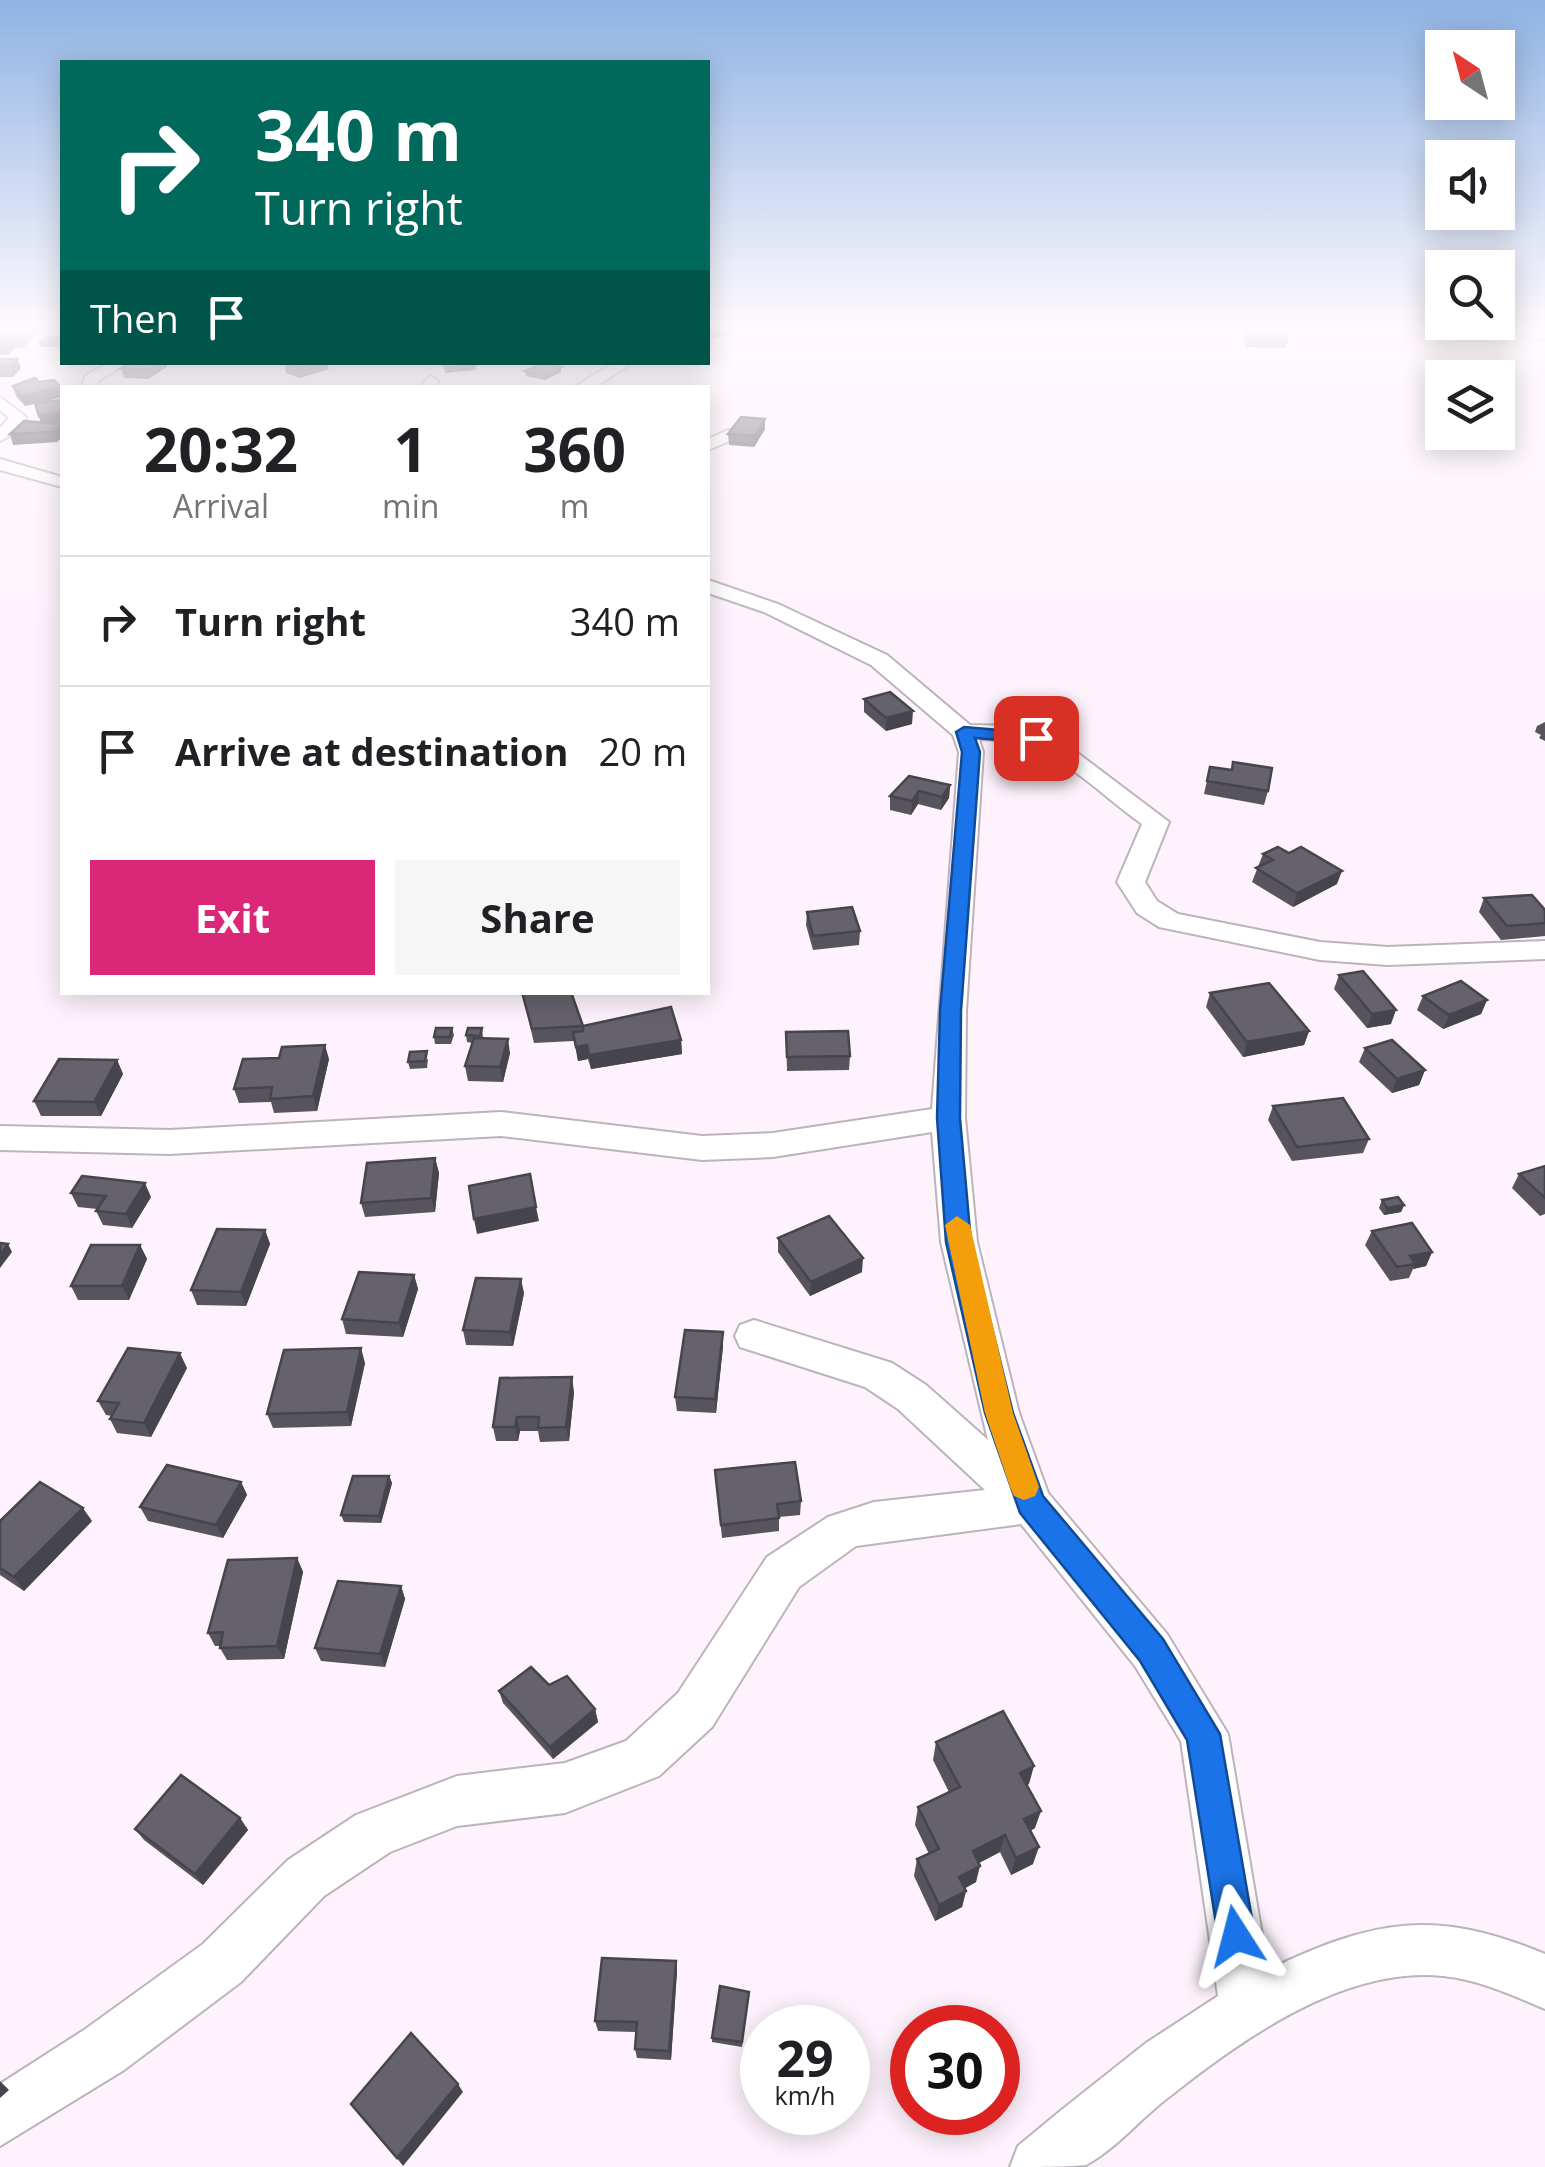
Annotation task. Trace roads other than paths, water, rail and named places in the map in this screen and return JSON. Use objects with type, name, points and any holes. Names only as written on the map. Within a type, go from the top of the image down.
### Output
[{"type":"street","points":[[710,445],[728,435]]},
{"type":"street","points":[[0,464],[60,481]]},
{"type":"street","points":[[710,587],[771,608],[879,660],[964,732],[971,752],[950,1011],[948,1118],[958,1242],[999,1413],[1030,1504]]},
{"type":"street","points":[[964,732],[1036,738],[1082,764],[1114,794],[1156,822],[1131,882],[1147,907],[1169,921],[1320,951],[1388,956],[1545,950]]},
{"type":"street","points":[[0,1138],[170,1142],[501,1124],[702,1148],[773,1145],[948,1118]]},
{"type":"street","points":[[754,1336],[878,1376],[912,1397],[1030,1504],[1152,1650],[1204,1734],[1248,2012]]},
{"type":"street","points":[[0,2117],[104,2050],[222,1964],[306,1878],[374,1833],[457,1801],[565,1788],[642,1759],[695,1710],[784,1572],[843,1532],[874,1522],[1030,1504]]},
{"type":"street","points":[[1039,2167],[1154,2069],[1305,1977],[1416,1948],[1523,1971],[1545,1992]]}]
